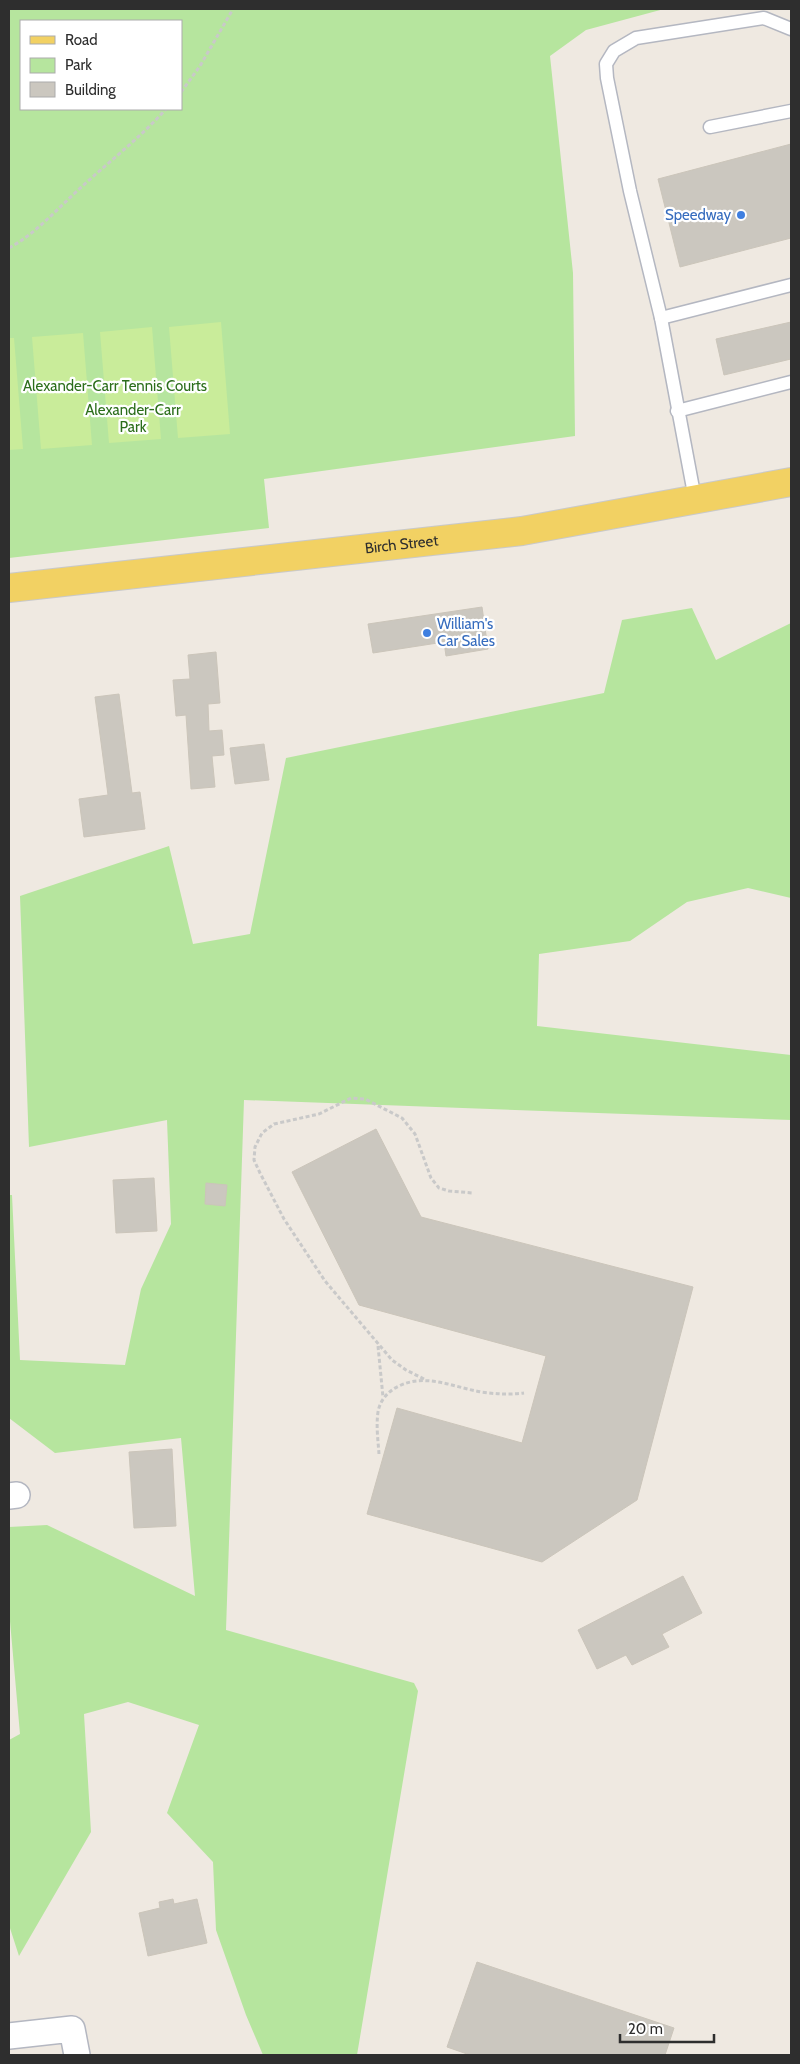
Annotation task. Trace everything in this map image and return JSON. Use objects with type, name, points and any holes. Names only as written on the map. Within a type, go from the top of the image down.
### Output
[{"type":"main road","name":"Birch Street","points":[[9,588],[522,531],[791,482]]},
{"type":"street","points":[[9,2036],[72,2029],[77,2055]]},
{"type":"lane","points":[[695,499],[661,318],[630,191],[607,78],[606,64],[614,51],[636,38],[765,14],[791,30]]},
{"type":"lane","points":[[710,127],[791,112]]},
{"type":"lane","points":[[661,318],[791,285]]},
{"type":"lane","points":[[677,411],[791,382]]},
{"type":"path","points":[[182,91],[200,66],[233,9]]},
{"type":"path","points":[[9,248],[40,227],[76,192],[147,131],[165,110]]},
{"type":"path","points":[[424,1380],[406,1370],[377,1344],[325,1281],[284,1219],[254,1160],[255,1147],[262,1133],[274,1124],[319,1114],[351,1098],[365,1099],[402,1118],[414,1134],[431,1178],[439,1188],[449,1191],[473,1193]]},
{"type":"path","points":[[377,1344],[383,1398]]},
{"type":"path","points":[[380,1454],[377,1431],[378,1410],[383,1398],[392,1389],[409,1381],[424,1380],[480,1392],[505,1395],[524,1393]]},
{"type":"green space","points":[[9,9],[664,9],[586,30],[550,56],[573,273],[575,436],[264,479],[269,528],[9,558]]},
{"type":"green space","points":[[221,322],[230,434],[178,438],[169,327]]},
{"type":"green space","points":[[152,327],[161,439],[109,443],[100,332]]},
{"type":"green space","points":[[83,333],[92,445],[41,449],[32,337]]},
{"type":"green space","points":[[9,338],[14,338],[23,449],[9,450]]},
{"type":"green space","points":[[692,608],[716,660],[791,623],[791,898],[748,888],[687,902],[630,941],[539,954],[537,1026],[791,1055],[791,1120],[244,1100],[226,1630],[414,1683],[418,1691],[357,2055],[263,2055],[246,2015],[216,1930],[213,1862],[167,1813],[199,1725],[128,1702],[84,1714],[91,1832],[19,1956],[9,1925],[9,1740],[20,1734],[9,1610],[9,1527],[47,1525],[195,1596],[181,1438],[55,1453],[9,1418],[9,1195],[12,1195],[20,1360],[125,1365],[141,1289],[171,1224],[167,1120],[29,1147],[20,896],[169,846],[193,944],[250,934],[286,758],[604,693],[622,620]]},
{"type":"building","points":[[791,144],[791,238],[680,267],[658,179]]},
{"type":"building","points":[[791,322],[791,359],[724,375],[716,339]]},
{"type":"building","name":"William's Car Sales","points":[[482,607],[488,649],[446,656],[444,642],[373,653],[368,624]]},
{"type":"building","points":[[216,652],[220,703],[208,704],[209,731],[222,730],[224,755],[212,756],[215,787],[191,789],[186,715],[176,716],[173,680],[190,679],[188,655]]},
{"type":"building","points":[[119,694],[132,793],[140,792],[145,829],[84,837],[79,799],[108,795],[95,697]]},
{"type":"building","points":[[264,744],[269,780],[235,784],[230,748]]},
{"type":"building","points":[[376,1129],[421,1217],[693,1287],[637,1500],[542,1562],[367,1514],[397,1408],[522,1443],[546,1356],[359,1305],[292,1172]]},
{"type":"building","points":[[154,1178],[157,1231],[116,1233],[113,1180]]},
{"type":"building","points":[[206,1183],[227,1185],[225,1206],[205,1204]]},
{"type":"building","points":[[172,1449],[176,1526],[134,1528],[129,1452]]},
{"type":"building","points":[[683,1576],[702,1613],[662,1634],[669,1647],[632,1665],[626,1655],[597,1669],[578,1630]]},
{"type":"building","points":[[173,1899],[174,1904],[197,1899],[207,1943],[148,1956],[139,1913],[160,1908],[159,1902]]},
{"type":"building","points":[[477,1962],[674,2028],[665,2055],[470,2055],[447,2047]]},
{"type":"place","name":"Speedway","points":[[741,215]]},
{"type":"place","name":"William's Car Sales","points":[[427,633]]},
{"type":"park label","name":"Alexander-Carr Tennis Courts","points":[[115,386]]},
{"type":"park label","name":"Alexander-Carr Park","points":[[133,418]]}]
